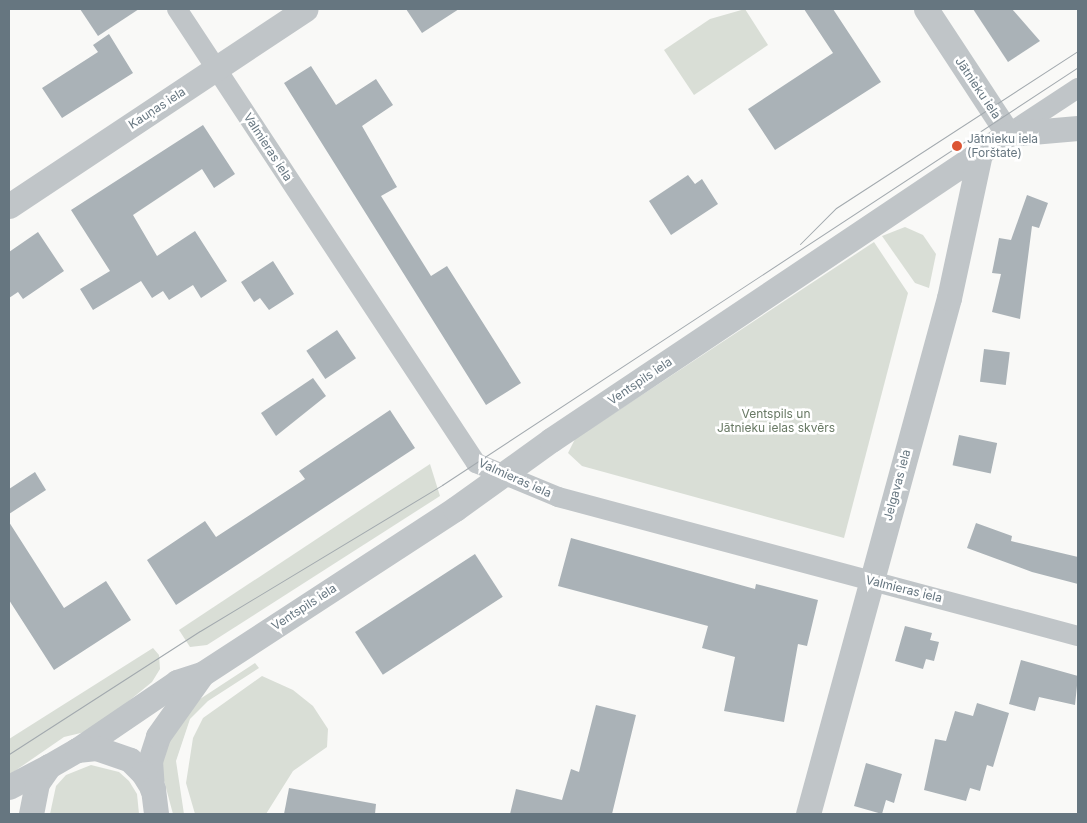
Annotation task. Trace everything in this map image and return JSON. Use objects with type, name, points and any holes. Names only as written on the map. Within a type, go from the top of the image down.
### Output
[{"type":"street","name":"Valmieras iela","points":[[177,9],[476,463],[558,497],[1078,636]]},
{"type":"street","name":"Kauņas iela","points":[[9,206],[305,9]]},
{"type":"street","name":"Jātnieku iela","points":[[926,9],[1008,134]]},
{"type":"street","name":"Ventspils iela","points":[[9,787],[77,750],[177,682],[202,674],[1078,88]]},
{"type":"street","points":[[1008,134],[1078,128]]},
{"type":"street","name":"Jelgavas iela","points":[[808,814],[949,298],[980,154]]},
{"type":"street","name":"Ventspils iela","points":[[156,807],[150,761],[158,736],[202,674]]},
{"type":"street","points":[[77,750],[96,748],[122,756],[144,773],[156,807]]},
{"type":"street","points":[[31,814],[36,783],[49,766]]},
{"type":"green space","points":[[745,9],[768,45],[694,95],[664,50],[710,19]]},
{"type":"green space","points":[[905,227],[923,235],[936,254],[929,288],[915,283],[882,236]]},
{"type":"green space","name":"Ventspils un Jātnieku ielas skvērs","points":[[874,242],[908,293],[844,538],[582,466],[568,453],[575,439]]},
{"type":"green space","points":[[430,464],[440,496],[207,645],[190,647],[179,630]]},
{"type":"green space","points":[[153,648],[159,655],[160,669],[152,682],[108,718],[85,732],[64,737],[9,775],[9,739]]},
{"type":"green space","points":[[255,663],[259,668],[208,701],[190,719],[176,761],[184,814],[173,814],[159,762],[163,744],[200,699]]},
{"type":"green space","points":[[262,676],[293,690],[313,706],[328,729],[327,747],[293,771],[266,814],[195,814],[186,783],[193,738],[203,718]]},
{"type":"green space","points":[[91,765],[119,772],[129,781],[137,794],[139,814],[50,814],[56,786],[66,775]]},
{"type":"building","points":[[80,9],[139,9],[98,36]]},
{"type":"building","points":[[406,9],[459,9],[422,33]]},
{"type":"building","points":[[804,9],[833,9],[881,82],[775,150],[748,109],[833,53]]},
{"type":"building","points":[[973,9],[1012,9],[1040,41],[1008,62]]},
{"type":"building","points":[[109,34],[133,73],[62,118],[42,88],[98,52],[93,45]]},
{"type":"building","points":[[311,66],[336,105],[376,79],[393,105],[362,126],[397,187],[381,196],[431,276],[447,266],[521,383],[486,405],[284,83]]},
{"type":"building","points":[[203,125],[235,174],[214,188],[202,169],[133,215],[157,256],[195,231],[227,281],[201,298],[193,285],[169,300],[163,291],[152,298],[141,281],[93,310],[80,289],[110,271],[71,210]]},
{"type":"building","points":[[688,175],[695,184],[702,179],[718,204],[671,235],[649,201]]},
{"type":"building","points":[[1027,195],[1048,203],[1039,228],[1032,226],[1020,319],[992,312],[1001,274],[992,273],[999,238],[1011,240]]},
{"type":"building","points":[[38,232],[64,271],[23,299],[18,292],[9,298],[9,252]]},
{"type":"building","points":[[273,261],[294,294],[269,310],[260,298],[254,302],[241,282]]},
{"type":"building","points":[[337,330],[356,358],[325,379],[306,351]]},
{"type":"building","points":[[984,349],[1010,352],[1006,385],[980,382]]},
{"type":"building","points":[[313,378],[326,396],[276,436],[261,413]]},
{"type":"building","points":[[390,410],[415,448],[176,605],[147,560],[205,521],[216,537],[305,479],[299,471]]},
{"type":"building","points":[[959,435],[997,443],[991,473],[953,465]]},
{"type":"building","points":[[35,472],[46,490],[9,514],[9,489]]},
{"type":"building","points":[[9,522],[64,608],[106,581],[131,620],[54,670],[9,600]]},
{"type":"building","points":[[976,523],[1012,536],[1011,541],[1078,557],[1078,584],[1032,572],[967,548]]},
{"type":"building","points":[[571,538],[755,589],[756,584],[818,600],[807,646],[798,644],[784,722],[724,711],[735,657],[702,648],[708,626],[558,586]]},
{"type":"building","points":[[475,554],[503,597],[383,675],[355,632]]},
{"type":"building","points":[[905,626],[932,633],[930,640],[939,642],[934,661],[926,659],[923,669],[895,661]]},
{"type":"building","points":[[1021,660],[1078,676],[1075,705],[1039,697],[1035,711],[1009,704]]},
{"type":"building","points":[[977,703],[1009,713],[993,767],[987,765],[980,791],[970,788],[966,801],[924,790],[935,739],[946,741],[955,711],[973,716]]},
{"type":"building","points":[[596,705],[636,715],[612,814],[510,814],[516,789],[562,800],[571,769],[579,772]]},
{"type":"building","points":[[866,763],[902,774],[894,803],[886,800],[882,814],[854,806]]},
{"type":"building","points":[[289,788],[376,804],[375,814],[284,814]]},
{"type":"tram line","points":[[800,244],[836,208],[1078,51]]},
{"type":"tram line","points":[[9,754],[200,631],[442,485],[1078,67]]},
{"type":"place","name":"Jātnieku iela (Forštate)","points":[[957,146]]}]
